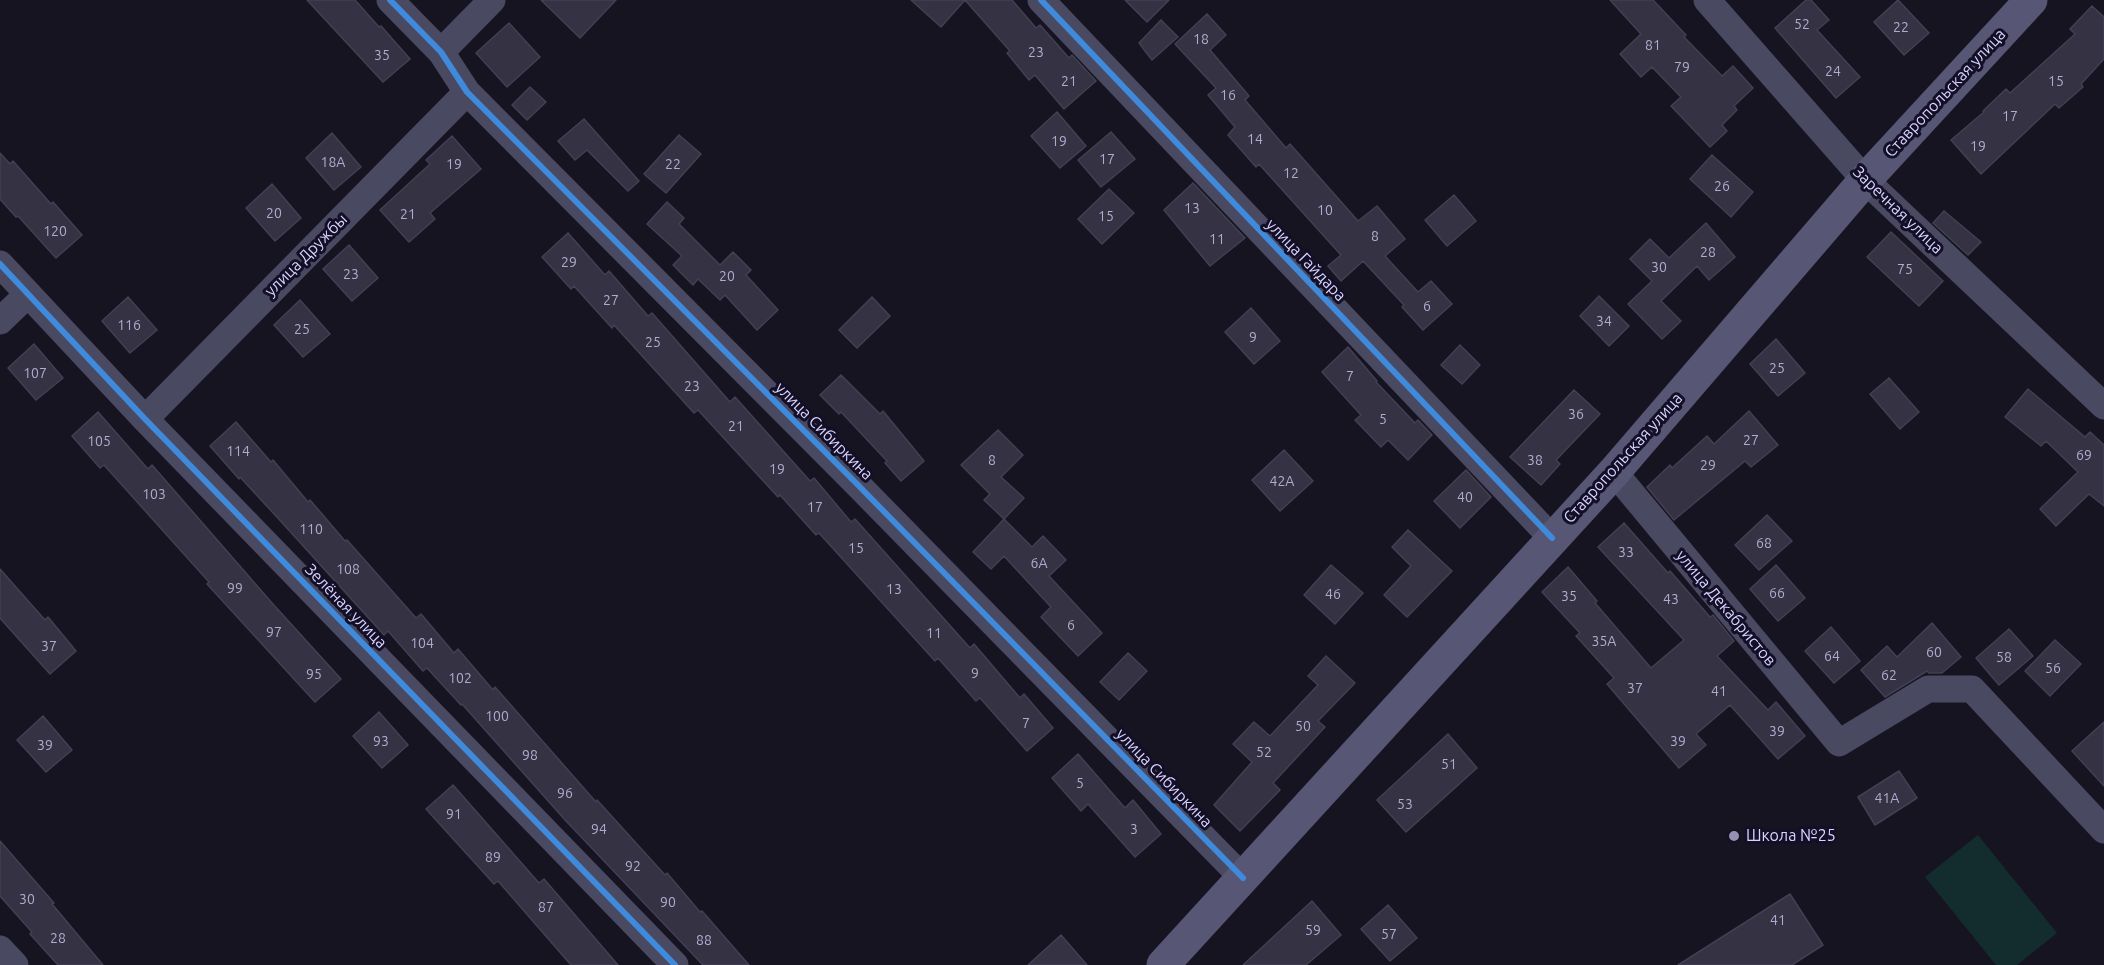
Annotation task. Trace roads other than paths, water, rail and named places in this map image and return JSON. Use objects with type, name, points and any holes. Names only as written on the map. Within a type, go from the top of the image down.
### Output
[{"type":"main road","name":"Ставропольская улица","points":[[1163,965],[1614,472],[1864,180],[2031,0]]},
{"type":"street","name":"улица Сибиркина","points":[[390,0],[441,52],[467,92],[850,477],[1243,878]]},
{"type":"street","points":[[441,52],[492,0]]},
{"type":"street","name":"улица Гайдара","points":[[1041,0],[1552,538]]},
{"type":"street","name":"Заречная улица","points":[[1707,0],[1864,180],[2104,406]]},
{"type":"street","name":"улица Дружбы","points":[[145,419],[467,92]]},
{"type":"street","name":"Зелёная улица","points":[[0,264],[145,419],[675,965]]},
{"type":"street","points":[[0,321],[28,294]]},
{"type":"street","name":"улица Декабристов","points":[[1614,472],[1839,743],[1928,689],[1972,689],[2104,830]]},
{"type":"street","points":[[0,949],[15,965]]},
{"type":"place","name":"Школа №25","points":[[1734,836]]}]
